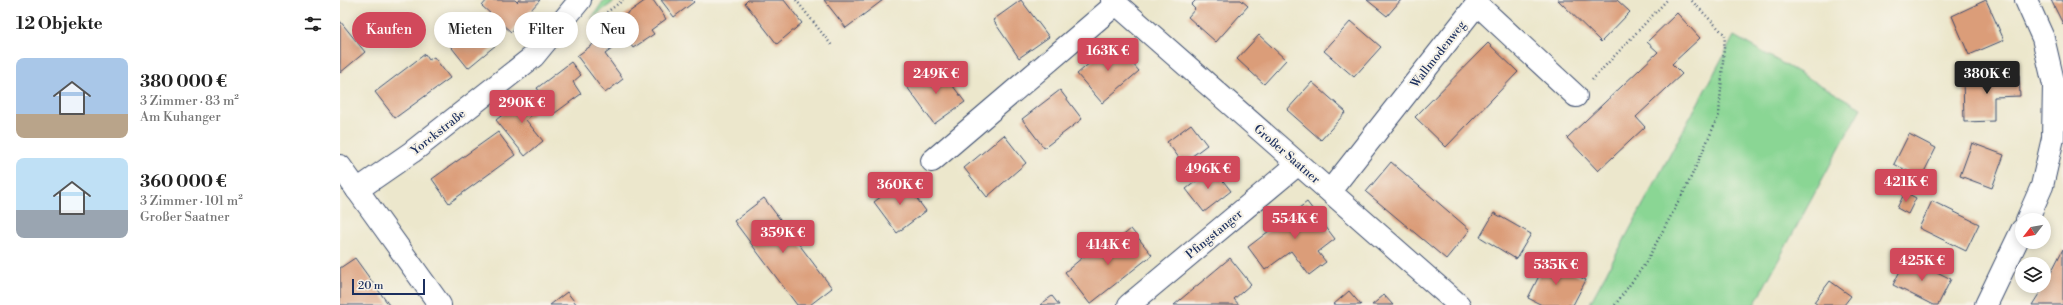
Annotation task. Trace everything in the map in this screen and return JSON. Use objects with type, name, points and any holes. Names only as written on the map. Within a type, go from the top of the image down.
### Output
[{"type":"street","name":"Yorckstraße","points":[[357,190],[412,152],[534,56],[580,0]]},
{"type":"street","points":[[2026,0],[2044,38],[2054,85],[2053,138],[2042,186],[2029,213]]},
{"type":"street","name":"Großer Saatner","points":[[932,161],[1114,2],[1459,305]]},
{"type":"street","name":"Wallmodenweg","points":[[1330,191],[1477,4],[1576,96]]},
{"type":"street","name":"Pfingstanger","points":[[1129,305],[1298,164]]},
{"type":"street","points":[[340,166],[440,305]]},
{"type":"street","points":[[1986,305],[1994,292],[2015,246]]},
{"type":"path","points":[[796,0],[833,47]]},
{"type":"path","points":[[1576,96],[1667,0]]},
{"type":"path","points":[[1615,305],[1646,264],[1687,186],[1719,115],[1725,35],[1691,0]]},
{"type":"green space","points":[[604,0],[616,0],[600,12],[596,12]]},
{"type":"green space","points":[[1734,36],[1861,108],[1754,305],[1589,305]]},
{"type":"building","points":[[487,0],[515,0],[517,2],[519,0],[540,0],[529,12],[514,12],[514,29],[511,32],[506,28],[506,12],[489,12],[482,6]]},
{"type":"building","points":[[646,0],[653,0],[666,19],[651,30],[654,34],[639,44],[639,12],[629,12]]},
{"type":"building","points":[[661,0],[692,0],[694,2],[674,17]]},
{"type":"building","points":[[748,0],[784,0],[802,23],[777,44],[745,3]]},
{"type":"building","points":[[824,0],[883,0],[846,28]]},
{"type":"building","points":[[1021,0],[1049,37],[1019,58],[993,20]]},
{"type":"building","points":[[1196,0],[1241,0],[1248,6],[1216,42],[1188,17],[1195,9],[1191,5]]},
{"type":"building","points":[[1367,0],[1401,0],[1387,16]]},
{"type":"building","points":[[1558,0],[1617,0],[1630,12],[1601,42]]},
{"type":"building","points":[[1986,0],[2004,40],[1969,55],[1952,16]]},
{"type":"building","points":[[2051,0],[2063,0],[2063,24]]},
{"type":"building","points":[[1677,13],[1700,38],[1672,64],[1682,74],[1636,117],[1645,127],[1598,171],[1567,138],[1658,52],[1647,42]]},
{"type":"building","points":[[340,21],[352,36],[352,48],[362,48],[365,52],[340,73]]},
{"type":"building","points":[[1351,21],[1381,47],[1354,77],[1324,51]]},
{"type":"building","points":[[1259,35],[1286,60],[1264,84],[1237,59]]},
{"type":"building","points":[[1114,42],[1139,71],[1102,103],[1077,74]]},
{"type":"building","points":[[1488,43],[1518,72],[1446,147],[1415,117]]},
{"type":"building","points":[[452,48],[492,48],[468,68]]},
{"type":"building","points":[[588,48],[613,48],[605,54],[623,79],[605,93],[577,56]]},
{"type":"building","points":[[425,54],[429,60],[434,57],[450,78],[395,118],[375,92]]},
{"type":"building","points":[[571,62],[581,75],[573,82],[581,94],[555,113],[537,88]]},
{"type":"building","points":[[937,65],[965,102],[934,124],[907,87]]},
{"type":"building","points":[[2019,75],[2020,96],[1994,97],[1994,121],[1964,122],[1963,76]]},
{"type":"building","points":[[1312,82],[1346,112],[1321,140],[1287,110]]},
{"type":"building","points":[[1060,90],[1082,119],[1044,148],[1022,119]]},
{"type":"building","points":[[531,92],[542,106],[526,120],[543,141],[525,156],[496,120]]},
{"type":"building","points":[[1191,124],[1207,145],[1183,163],[1167,142]]},
{"type":"building","points":[[498,132],[515,155],[449,203],[432,179]]},
{"type":"building","points":[[1909,134],[1936,148],[1921,178],[1894,164]]},
{"type":"building","points":[[1004,135],[1026,163],[987,197],[964,168]]},
{"type":"building","points":[[1972,143],[2004,155],[1992,188],[1960,176]]},
{"type":"building","points":[[1391,162],[1470,230],[1446,259],[1366,192]]},
{"type":"building","points":[[1213,168],[1231,191],[1204,212],[1186,189]]},
{"type":"building","points":[[903,180],[926,211],[897,233],[874,202]]},
{"type":"building","points":[[1905,192],[1916,198],[1908,214],[1897,208]]},
{"type":"building","points":[[764,198],[832,288],[810,305],[797,305],[734,221]]},
{"type":"building","points":[[1932,201],[1979,224],[1966,251],[1919,228]]},
{"type":"building","points":[[1307,202],[1335,239],[1318,252],[1326,262],[1309,275],[1291,251],[1265,270],[1248,247]]},
{"type":"building","points":[[1494,213],[1531,234],[1516,259],[1480,237]]},
{"type":"building","points":[[1131,229],[1152,255],[1090,304],[1065,272],[1094,248],[1099,255]]},
{"type":"building","points":[[2063,249],[2063,305],[2032,305],[2040,293],[2051,293],[2051,272]]},
{"type":"building","points":[[1907,257],[1951,279],[1938,305],[1933,305],[1893,285]]},
{"type":"building","points":[[355,258],[389,305],[340,305],[340,268]]},
{"type":"building","points":[[1230,258],[1251,284],[1234,299],[1239,305],[1174,305]]},
{"type":"building","points":[[1547,260],[1586,280],[1573,305],[1542,305],[1528,298]]},
{"type":"building","points":[[1830,281],[1851,296],[1844,305],[1818,305],[1814,302]]},
{"type":"building","points":[[1349,291],[1361,305],[1333,305]]},
{"type":"building","points":[[567,292],[577,305],[550,305]]},
{"type":"building","points":[[1384,295],[1393,305],[1372,305]]},
{"type":"building","points":[[1052,296],[1059,305],[1040,305]]}]
